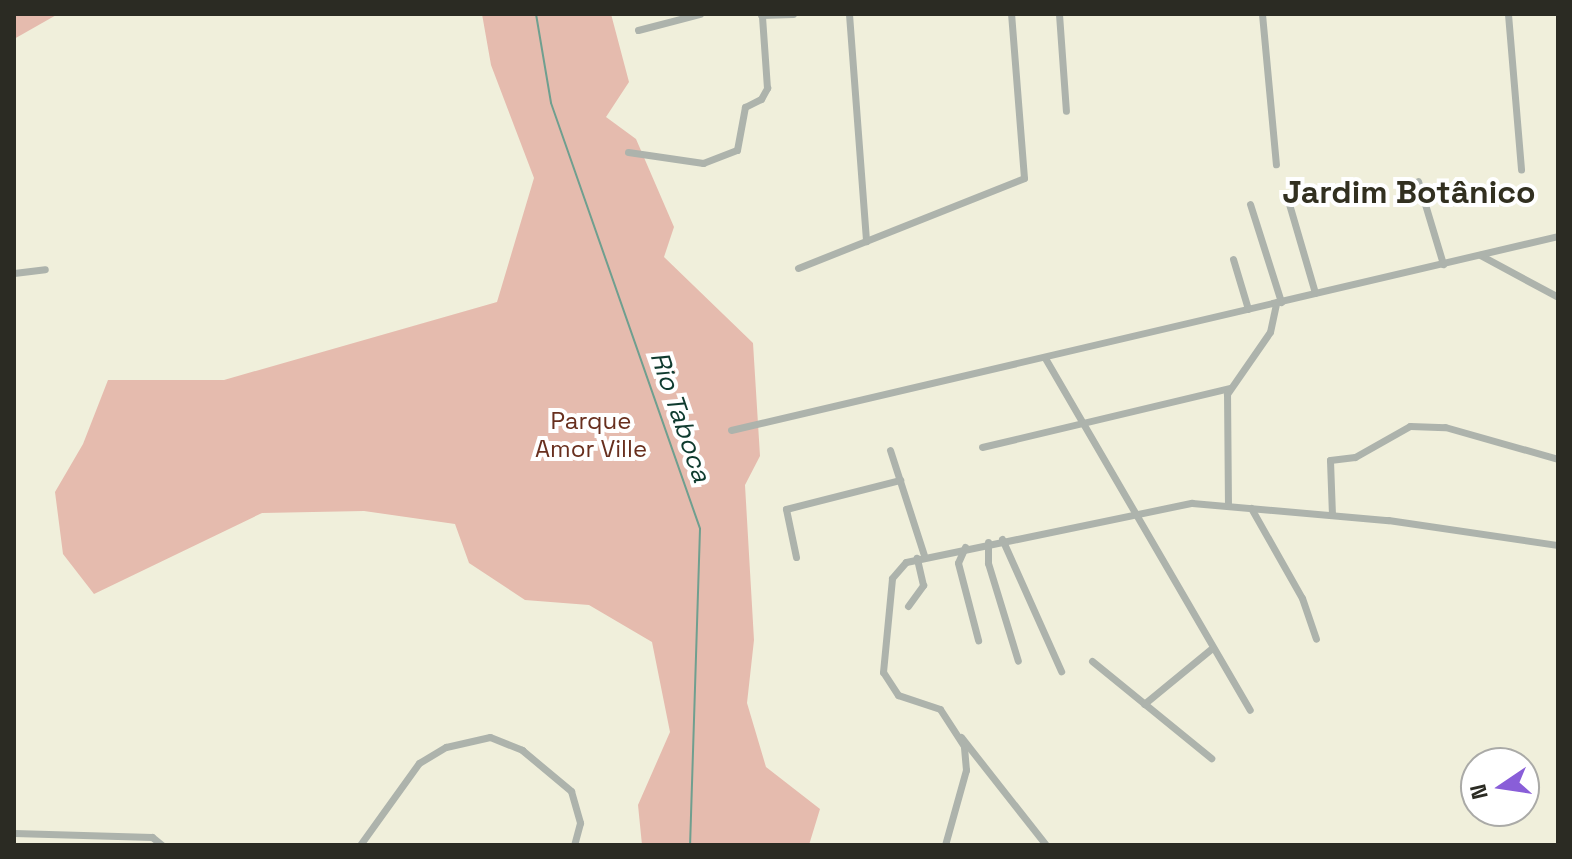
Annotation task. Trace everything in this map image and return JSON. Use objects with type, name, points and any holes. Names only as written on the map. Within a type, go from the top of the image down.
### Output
[{"type":"street","points":[[638,30],[700,14]]},
{"type":"street","points":[[628,152],[703,163],[737,150],[745,107],[761,99],[767,88],[761,15],[793,14]]},
{"type":"street","points":[[849,14],[866,241]]},
{"type":"street","points":[[798,268],[1024,178],[1011,14]]},
{"type":"street","points":[[1059,14],[1066,111]]},
{"type":"street","points":[[1262,14],[1276,164]]},
{"type":"street","points":[[1508,14],[1521,169]]},
{"type":"street","points":[[1418,181],[1443,264]]},
{"type":"street","points":[[1287,197],[1315,293]]},
{"type":"street","points":[[1228,506],[1229,388],[1270,332],[1278,302],[1250,204]]},
{"type":"street","points":[[731,430],[1558,236]]},
{"type":"street","points":[[1480,255],[1558,297]]},
{"type":"street","points":[[1233,259],[1248,309]]},
{"type":"street","points":[[14,273],[45,269]]},
{"type":"street","points":[[1045,358],[1211,649],[1250,710]]},
{"type":"street","points":[[982,447],[1229,388]]},
{"type":"street","points":[[1332,515],[1330,460],[1355,457],[1410,426],[1445,427],[1558,459]]},
{"type":"street","points":[[890,450],[900,480],[923,585],[908,606]]},
{"type":"street","points":[[796,557],[787,508],[900,480]]},
{"type":"street","points":[[1046,845],[940,709],[891,689],[883,663],[892,578],[918,557],[1192,503],[1332,515],[1558,545]]},
{"type":"street","points":[[1251,508],[1302,598],[1316,639]]},
{"type":"street","points":[[1002,539],[1061,671]]},
{"type":"street","points":[[988,542],[988,563],[1018,661]]},
{"type":"street","points":[[965,547],[958,563],[978,640]]},
{"type":"street","points":[[1144,704],[1211,649]]},
{"type":"street","points":[[1092,661],[1211,758]]},
{"type":"street","points":[[360,845],[419,763],[446,747],[490,737],[522,750],[571,791],[580,823],[574,845]]},
{"type":"street","points":[[945,845],[966,770],[961,737]]},
{"type":"street","points":[[14,833],[152,837],[162,845]]},
{"type":"green space","points":[[14,14],[58,14],[14,39]]},
{"type":"green space","name":"Parque Amor Ville","points":[[482,14],[611,14],[629,82],[606,117],[636,139],[674,227],[664,257],[753,343],[760,456],[745,485],[754,640],[747,703],[766,767],[820,809],[809,845],[642,845],[638,805],[670,732],[652,642],[589,605],[525,600],[469,563],[455,524],[364,511],[262,513],[94,594],[63,554],[55,492],[83,444],[108,380],[224,380],[497,302],[534,178],[491,65]]},
{"type":"waterway","name":"Rio Taboca","points":[[536,14],[551,103],[700,529],[690,845]]},
{"type":"district","name":"Jardim Botânico","points":[[1409,192]]}]
